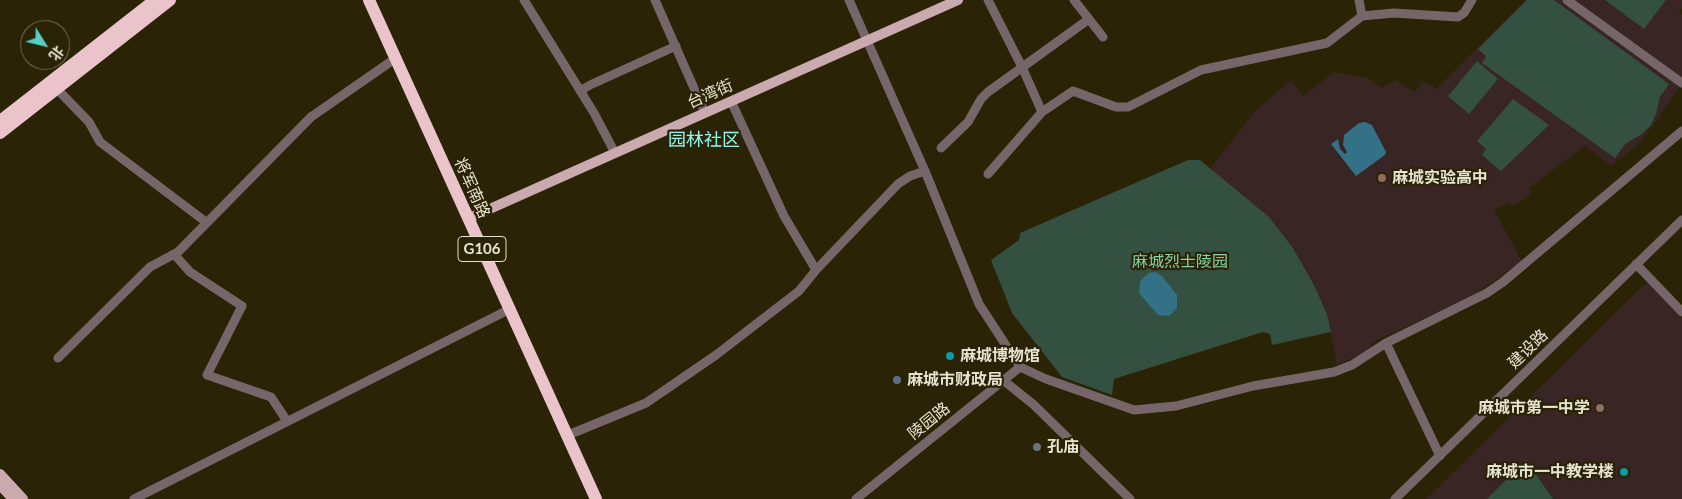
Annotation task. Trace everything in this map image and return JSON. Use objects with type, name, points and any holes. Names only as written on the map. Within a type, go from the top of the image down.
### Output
[{"type":"highway","points":[[0,121],[154,0]]},
{"type":"highway","points":[[0,133],[170,0]]},
{"type":"highway","name":"将军南路","points":[[369,0],[596,499]]},
{"type":"highway","name":"将军南路","points":[[377,0],[603,499]]},
{"type":"main road","name":"台湾街","points":[[474,216],[958,0]]},
{"type":"main road","points":[[0,474],[22,499]]},
{"type":"main road","points":[[0,485],[13,499]]},
{"type":"street","points":[[524,0],[580,91],[615,153]]},
{"type":"street","points":[[655,0],[706,113]]},
{"type":"street","points":[[849,0],[925,170],[979,304],[1020,367],[1046,379],[1126,407],[1147,410],[1190,403],[1254,386],[1334,372],[1367,357],[1386,343],[1487,293],[1503,282],[1682,131]]},
{"type":"street","points":[[988,0],[1022,67],[1042,112]]},
{"type":"street","points":[[1074,0],[1103,37]]},
{"type":"street","points":[[1359,0],[1362,16]]},
{"type":"street","points":[[988,174],[1042,112],[1073,92],[1116,107],[1128,107],[1201,70],[1327,42],[1362,16],[1394,13],[1458,17],[1464,13],[1472,0]]},
{"type":"street","points":[[1567,0],[1682,83]]},
{"type":"street","points":[[941,148],[968,122],[981,98],[1089,19]]},
{"type":"street","points":[[580,91],[676,46]]},
{"type":"street","points":[[58,358],[150,267],[174,254],[311,117],[361,80],[396,58]]},
{"type":"street","points":[[58,89],[89,122],[94,135],[100,142],[206,222]]},
{"type":"street","points":[[731,101],[784,216],[816,270]]},
{"type":"street","points":[[573,433],[629,412],[663,392],[716,356],[799,291],[816,270],[898,184],[910,176],[925,170]]},
{"type":"street","name":"建设路","points":[[1395,499],[1682,220]]},
{"type":"street","points":[[174,254],[190,272],[242,306],[207,376],[271,398],[287,422]]},
{"type":"street","points":[[1636,264],[1682,312]]},
{"type":"street","points":[[134,499],[510,309]]},
{"type":"street","points":[[1386,343],[1440,456]]},
{"type":"street","name":"陵园路","points":[[856,499],[1020,367]]},
{"type":"street","points":[[1003,380],[1034,405],[1130,499]]},
{"type":"shaded area","name":"麻城实验高中","points":[[1525,0],[1563,0],[1681,86],[1639,144],[1611,166],[1585,146],[1529,188],[1532,193],[1513,207],[1509,202],[1494,210],[1522,261],[1473,296],[1371,343],[1372,350],[1337,365],[1327,314],[1314,285],[1293,248],[1269,217],[1210,169],[1255,111],[1291,80],[1303,96],[1334,72],[1368,78],[1382,88],[1396,80],[1414,92],[1424,81],[1436,89]]},
{"type":"shaded area","points":[[1570,0],[1682,0],[1682,8],[1679,12],[1682,15],[1682,80]]},
{"type":"shaded area","name":"麻城市第一中学","points":[[1648,281],[1682,318],[1682,499],[1426,499]]},
{"type":"green space","points":[[1527,0],[1554,0],[1669,84],[1660,97],[1651,125],[1642,134],[1625,144],[1615,158],[1482,63],[1486,56],[1478,49]]},
{"type":"green space","points":[[1605,0],[1666,0],[1644,29]]},
{"type":"green space","points":[[1477,61],[1498,79],[1469,114],[1448,96]]},
{"type":"green space","points":[[1513,99],[1549,125],[1501,171],[1482,155],[1486,149],[1477,141]]},
{"type":"green space","name":"麻城烈士陵园","points":[[1188,160],[1200,160],[1269,217],[1293,248],[1314,285],[1327,314],[1331,332],[1272,345],[1270,334],[1263,332],[1114,379],[1112,395],[1062,377],[1012,313],[991,260],[1019,240],[1020,233]]},
{"type":"green space","points":[[1526,460],[1553,499],[1487,499]]},
{"type":"water","points":[[1365,122],[1372,125],[1386,152],[1385,155],[1356,176],[1331,144],[1338,139],[1340,149],[1345,154],[1347,152],[1343,145],[1344,135],[1359,123]]},
{"type":"water","points":[[1155,272],[1162,276],[1177,295],[1177,308],[1169,316],[1158,315],[1139,293],[1140,281],[1149,273]]},
{"type":"place","name":"麻城实验高中","points":[[1382,178]]},
{"type":"place","name":"麻城博物馆","points":[[950,356]]},
{"type":"place","name":"麻城市财政局","points":[[897,380]]},
{"type":"place","name":"麻城市第一中学","points":[[1600,408]]},
{"type":"place","name":"孔庙","points":[[1037,447]]},
{"type":"place","name":"麻城市一中教学楼","points":[[1624,472]]},
{"type":"district","name":"园林社区","points":[[704,140]]}]
